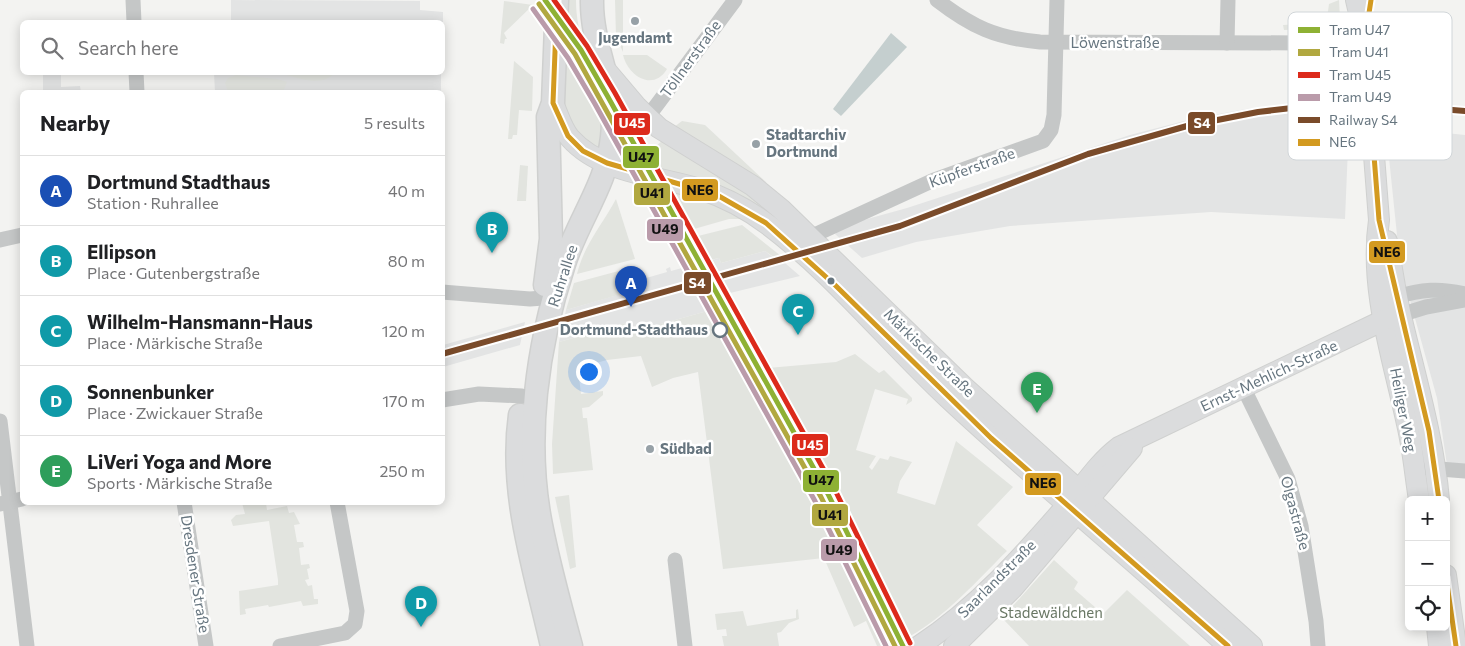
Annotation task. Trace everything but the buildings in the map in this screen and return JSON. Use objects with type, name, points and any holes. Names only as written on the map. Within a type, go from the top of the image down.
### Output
[{"type":"main road","name":"Ruhrallee","points":[[552,646],[522,518],[518,451],[522,396],[543,298],[551,238],[548,117],[553,102],[557,0]]},
{"type":"main road","name":"Ruhrallee","points":[[572,646],[541,524],[534,442],[536,400],[546,332],[564,262],[600,184],[607,163],[614,121],[612,94],[595,39],[592,0]]},
{"type":"main road","name":"Märkische Straße","points":[[603,67],[647,118],[664,132],[753,186],[810,237],[1228,646]]},
{"type":"main road","name":"Märkische Straße","points":[[553,102],[568,136],[583,151],[607,163],[716,195],[766,223],[835,285],[953,403],[1079,502],[1252,646]]},
{"type":"main road","name":"Heiliger Weg","points":[[1375,160],[1379,220],[1376,244],[1394,311],[1421,398],[1438,496]]},
{"type":"main road","name":"Heiliger Weg","points":[[1394,311],[1418,496]]},
{"type":"main road","name":"Ernst-Mehlich-Straße","points":[[1079,502],[1109,455],[1138,437],[1244,389],[1394,311]]},
{"type":"main road","name":"Saarlandstraße","points":[[919,646],[965,613],[1079,502]]},
{"type":"main road","name":"Saarlandstraße","points":[[954,646],[1012,589],[1079,502]]},
{"type":"main road","points":[[1448,586],[1456,646]]},
{"type":"main road","points":[[1438,631],[1440,646]]},
{"type":"street","points":[[133,0],[134,20]]},
{"type":"street","name":"Töllnerstraße","points":[[647,118],[735,0]]},
{"type":"street","name":"Löwenstraße","points":[[937,0],[984,30],[1000,36],[1056,43],[1288,43]]},
{"type":"street","name":"Küpferstraße","points":[[810,237],[934,180],[1043,141],[1051,130],[1054,115],[1057,0]]},
{"type":"street","points":[[1227,43],[1228,0]]},
{"type":"street","points":[[136,75],[137,90]]},
{"type":"street","points":[[0,240],[20,235]]},
{"type":"street","points":[[1394,311],[1427,289],[1465,294]]},
{"type":"street","points":[[445,292],[530,299],[543,298]]},
{"type":"street","points":[[1394,311],[1465,300]]},
{"type":"street","name":"Olgastraße","points":[[1244,389],[1288,479],[1301,526],[1318,631],[1318,646]]},
{"type":"street","points":[[445,400],[479,394],[522,396]]},
{"type":"street","points":[[0,421],[27,646]]},
{"type":"street","points":[[1414,468],[1465,470]]},
{"type":"street","name":"Dresdener Straße","points":[[184,505],[206,646]]},
{"type":"street","points":[[280,646],[345,633],[355,624],[357,611],[338,505]]},
{"type":"street","points":[[675,560],[685,646]]},
{"type":"shaded area","points":[[231,0],[420,1],[420,10],[443,12],[443,20],[231,20]]},
{"type":"shaded area","points":[[891,33],[907,47],[841,116],[833,109]]},
{"type":"shaded area","points":[[43,75],[61,75],[61,87],[80,86],[81,90],[43,90]]},
{"type":"shaded area","points":[[214,75],[441,75],[441,90],[215,90]]},
{"type":"shaded area","points":[[1288,104],[1288,160],[1347,160],[1345,219],[1211,212],[1010,226],[916,242],[862,258],[835,234],[842,226],[907,208],[1130,135],[1192,119],[1246,109]]},
{"type":"shaded area","points":[[1452,134],[1465,135],[1465,467],[1447,465],[1437,398],[1400,264],[1389,160],[1452,160]]},
{"type":"shaded area","points":[[765,251],[774,258],[778,257],[800,276],[730,293],[732,304],[629,333],[626,323],[559,342],[566,310],[617,295],[615,287],[667,272],[666,269],[670,267],[671,271],[719,258],[721,263]]},
{"type":"shaded area","points":[[525,322],[520,345],[445,366],[445,344]]},
{"type":"green space","points":[[569,0],[576,0],[578,25],[600,98],[601,120],[598,151],[582,139],[572,128],[566,112],[563,81]]},
{"type":"green space","points":[[615,0],[623,0],[623,52],[616,37]]},
{"type":"green space","points":[[1339,0],[1340,12],[1328,12],[1329,4]]},
{"type":"green space","points":[[504,1],[533,5],[504,33],[507,39],[505,39],[504,44],[500,43]]},
{"type":"green space","points":[[1283,25],[1288,25],[1288,30],[1284,30]]},
{"type":"green space","points":[[623,55],[647,55],[667,69],[661,76],[648,80],[635,75],[626,63]]},
{"type":"green space","points":[[514,61],[533,77],[532,111],[519,110],[517,135],[513,135],[512,139],[508,139]]},
{"type":"green space","points":[[236,75],[277,79],[287,82],[284,90],[227,90],[225,83],[228,78]]},
{"type":"green space","points":[[287,75],[332,75],[324,80],[305,80]]},
{"type":"green space","points":[[682,121],[705,125],[767,183],[674,127]]},
{"type":"green space","points":[[662,141],[742,190],[813,246],[633,165]]},
{"type":"green space","points":[[520,165],[528,166],[526,201],[517,201]]},
{"type":"green space","points":[[638,180],[687,191],[744,219],[729,219],[687,231],[679,207],[665,211],[662,203],[656,204],[652,192],[643,195]]},
{"type":"green space","points":[[616,199],[635,259],[577,274],[589,244]]},
{"type":"green space","points":[[742,225],[781,256],[775,258],[765,251],[721,263],[719,258],[706,261],[698,236]]},
{"type":"green space","points":[[626,269],[630,282],[616,287],[618,295],[566,310],[574,283]]},
{"type":"green space","name":"Stadewäldchen","points":[[732,304],[753,348],[760,347],[762,363],[768,363],[768,368],[836,362],[855,354],[879,373],[884,370],[912,398],[912,401],[906,405],[908,399],[875,389],[856,450],[876,456],[869,467],[872,470],[880,458],[888,460],[890,456],[912,462],[900,481],[897,493],[935,505],[956,441],[1013,487],[977,525],[1007,551],[964,594],[930,624],[912,635],[894,643],[877,646],[866,621],[854,627],[824,558],[723,569],[698,372],[673,378],[652,387],[641,356],[607,360],[578,368],[581,394],[603,391],[603,395],[589,407],[582,408],[583,418],[587,418],[593,470],[553,474],[552,444],[559,342],[626,323],[629,333]]},
{"type":"green space","points":[[569,495],[576,567],[570,569],[555,497]]},
{"type":"green space","points":[[243,505],[266,505],[267,510],[287,506],[289,513],[294,512],[300,524],[294,525],[297,542],[303,542],[304,547],[299,548],[301,565],[309,564],[310,568],[307,569],[309,579],[305,580],[308,586],[312,585],[314,599],[318,599],[318,604],[303,606],[301,601],[269,607],[268,605],[245,609],[246,614],[240,615],[239,591],[278,585],[269,521],[233,526],[231,520],[236,515],[245,514]]},
{"type":"green space","name":"Stadewäldchen","points":[[1054,560],[1078,582],[1074,589],[1103,614],[1127,590],[1190,646],[1029,646],[1002,618]]},
{"type":"green space","points":[[798,609],[799,619],[789,623],[781,632],[777,633],[779,646],[724,646],[722,636],[727,636],[726,629],[717,630],[715,614],[743,611],[747,626],[796,618],[796,610]]},
{"type":"tram line","name":"U47","points":[[545,0],[581,50],[608,97],[828,494],[903,646]]},
{"type":"tram line","name":"U45","points":[[554,0],[587,46],[615,93],[835,490],[910,643]]},
{"type":"tram line","name":"U41","points":[[539,4],[575,54],[821,497],[895,646]]},
{"type":"tram line","name":"U49","points":[[533,9],[568,58],[595,104],[815,501],[886,646]]},
{"type":"rail line","name":"S4","points":[[445,353],[900,226],[1088,154],[1187,126],[1258,112],[1288,108]]},
{"type":"rail line","name":"S4","points":[[1452,110],[1465,111]]},
{"type":"transit line","name":"NE6","points":[[557,0],[553,103],[568,136],[583,151],[607,163],[717,195],[766,223],[835,285],[991,438],[1228,646]]},
{"type":"transit line","name":"NE6","points":[[1369,12],[1371,0]]},
{"type":"transit line","name":"NE6","points":[[1374,160],[1379,220],[1429,431],[1438,496]]},
{"type":"transit line","name":"NE6","points":[[1447,586],[1456,646]]},
{"type":"place","name":"Jugendamt","points":[[635,21]]},
{"type":"place","name":"Stadtarchiv Dortmund","points":[[756,144]]},
{"type":"place","name":"Ellipson","points":[[492,253]]},
{"type":"place","name":"Dortmund Stadthaus","points":[[631,307]]},
{"type":"place","name":"Dortmund-Stadthaus","points":[[720,330]]},
{"type":"place","name":"Wilhelm-Hansmann-Haus","points":[[798,335]]},
{"type":"place","name":"LiVeri Yoga and More","points":[[1037,413]]},
{"type":"place","name":"Südbad","points":[[650,449]]},
{"type":"place","name":"Sonnenbunker","points":[[421,627]]}]
